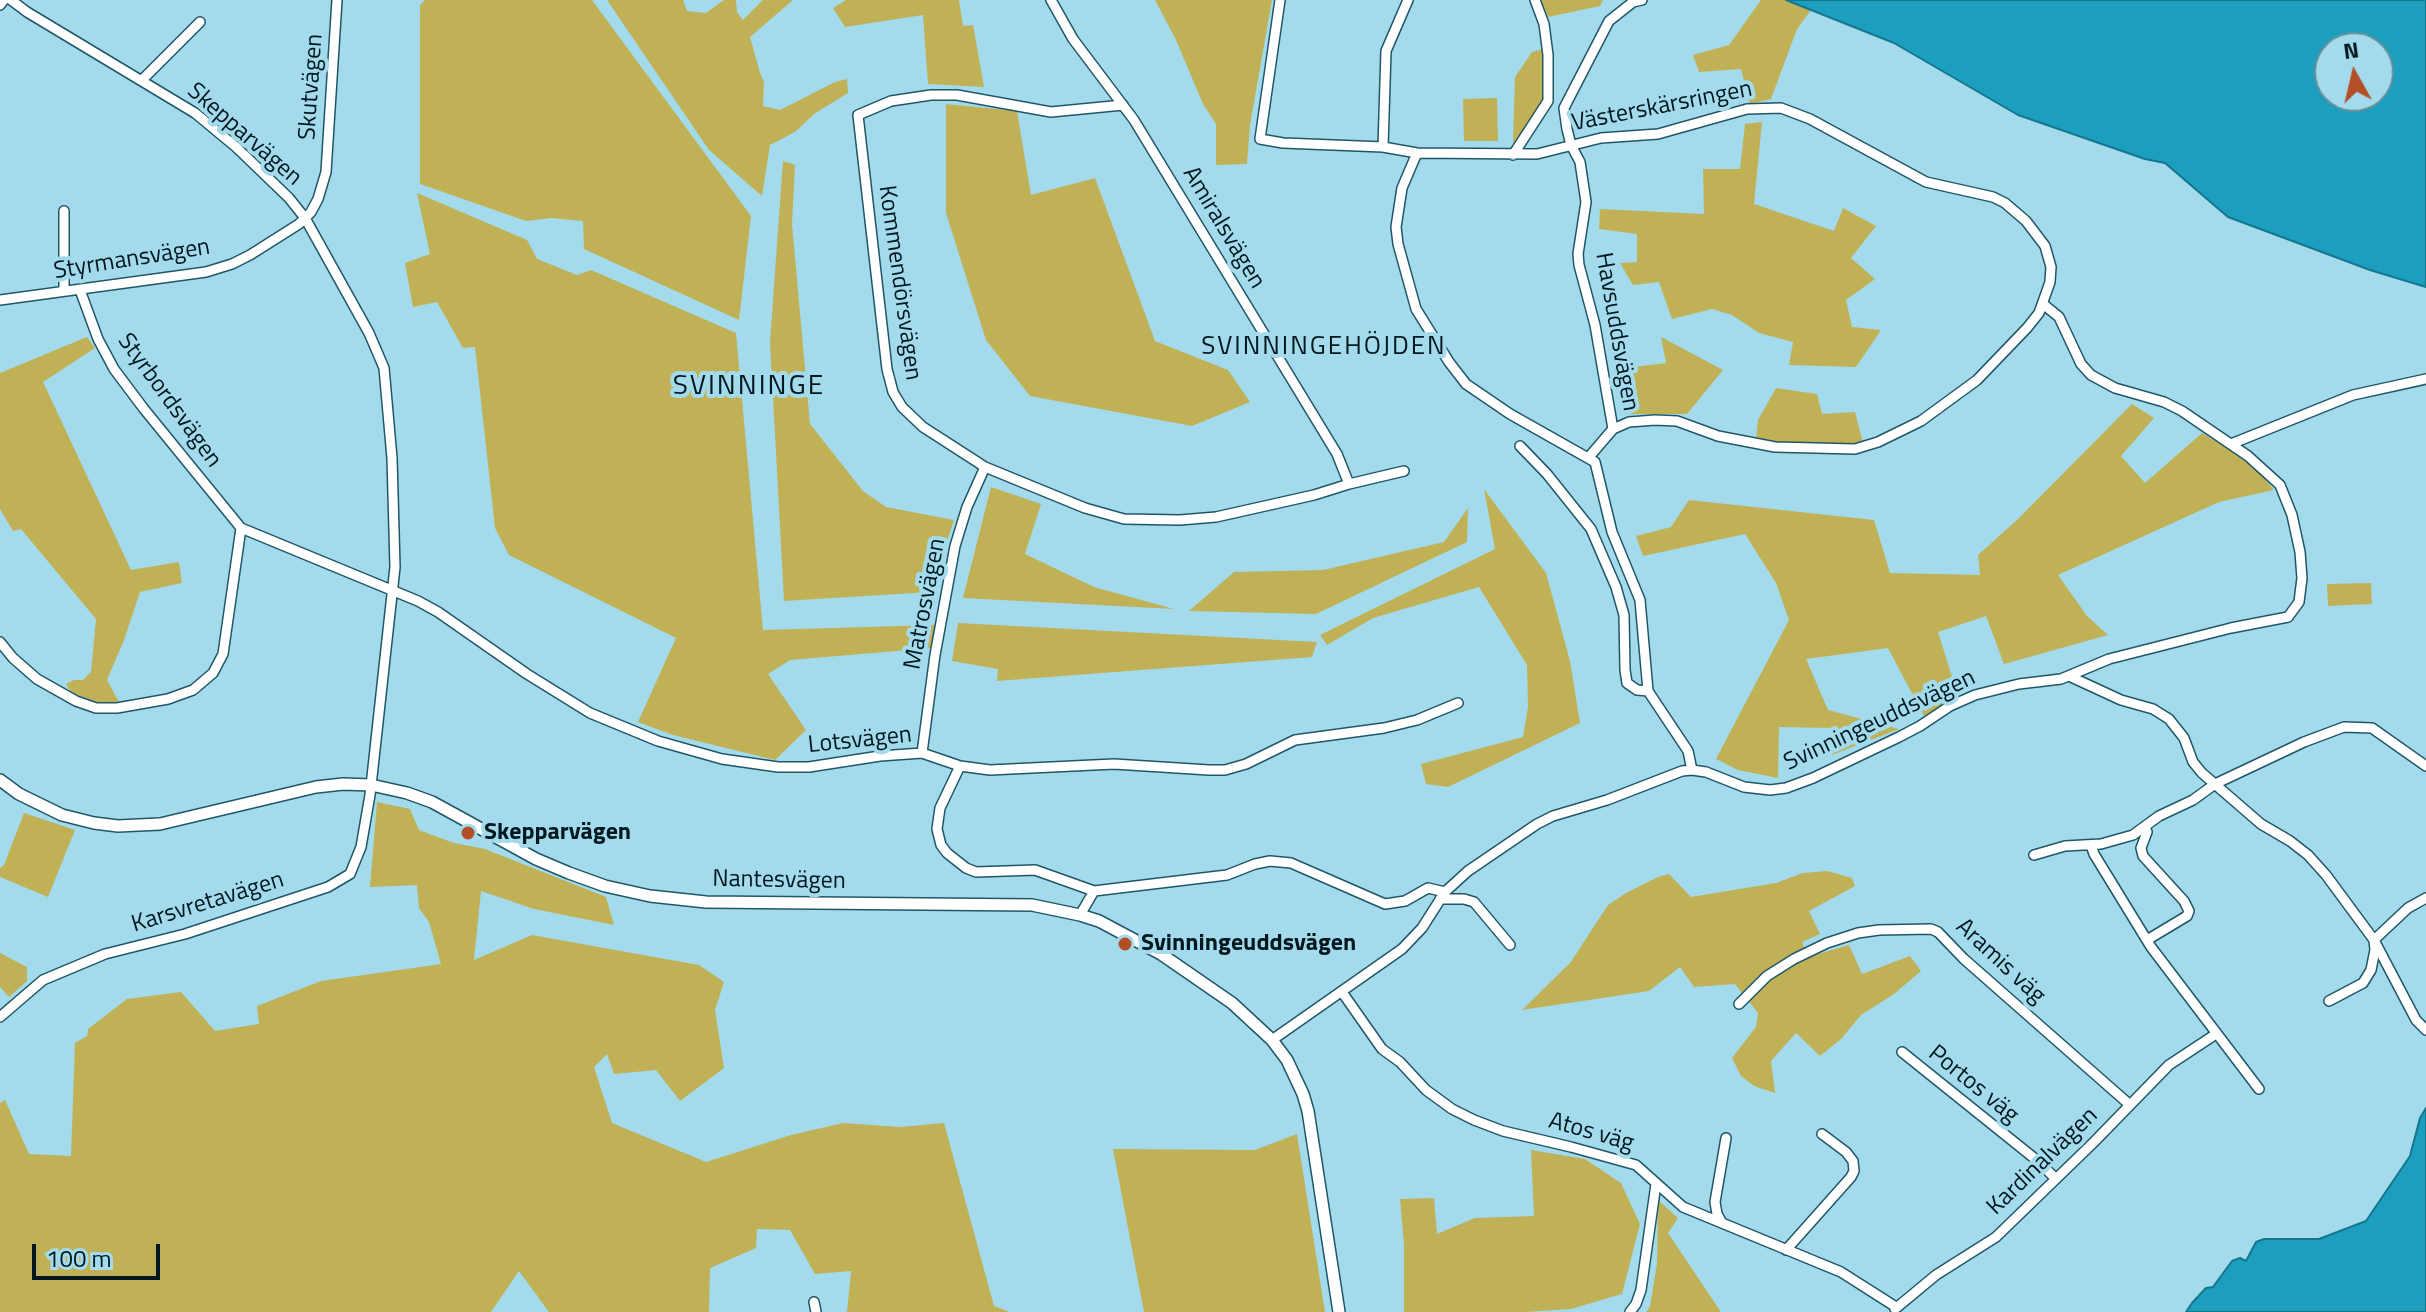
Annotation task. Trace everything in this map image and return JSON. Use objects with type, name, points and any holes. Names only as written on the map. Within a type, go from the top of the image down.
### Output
[{"type":"street","points":[[0,5],[4,0]]},
{"type":"street","name":"Skepparvägen","points":[[11,0],[195,113],[236,147],[289,198],[305,218],[369,333],[384,368],[392,458],[395,567],[371,785]]},
{"type":"street","name":"Skutvägen","points":[[305,218],[318,199],[326,172],[337,0]]},
{"type":"street","name":"Amiralsvägen","points":[[1051,0],[1073,39],[1123,105],[1337,454],[1349,484]]},
{"type":"street","name":"Västerskärsringen","points":[[1280,0],[1260,139],[1283,143],[1383,147],[1417,153],[1537,154],[1601,138],[1658,134],[1747,109],[1766,107],[1792,111],[1926,182],[1993,197],[2011,207],[2037,233],[2047,252],[2051,267],[2050,282],[2043,304],[2027,328],[1977,380],[1921,421],[1868,446],[1838,449],[1775,447],[1718,436],[1670,421],[1629,422],[1613,429]]},
{"type":"street","points":[[1383,147],[1386,51],[1408,0]]},
{"type":"street","points":[[1513,155],[1548,101],[1548,55],[1544,24],[1535,0]]},
{"type":"street","name":"Havsuddsvägen","points":[[1589,457],[1613,429],[1595,325],[1579,265],[1586,202],[1580,162],[1571,145],[1564,114],[1566,103],[1609,21],[1633,2],[1642,0]]},
{"type":"street","points":[[142,80],[200,22]]},
{"type":"street","name":"Kommendörsvägen","points":[[1123,105],[1051,112],[957,95],[931,95],[891,101],[858,115],[885,354],[893,392],[913,419],[985,467],[1085,508],[1124,519],[1204,518],[1249,511],[1404,471]]},
{"type":"street","points":[[1272,1040],[1414,938],[1442,895],[1468,871],[1553,816],[1692,770],[1688,751],[1648,691],[1640,600],[1612,532],[1597,467],[1589,457],[1475,391],[1449,362],[1416,309],[1398,244],[1396,215],[1402,188],[1417,153]]},
{"type":"street","points":[[64,211],[64,291]]},
{"type":"street","name":"Styrmansvägen","points":[[0,300],[191,275],[224,267],[250,255],[305,218]]},
{"type":"street","name":"Styrbordsvägen","points":[[80,290],[98,339],[114,369],[241,528]]},
{"type":"street","name":"Svinningeuddsvägen","points":[[1692,770],[1706,772],[1744,787],[1786,788],[1899,737],[1950,706],[1975,695],[2069,676],[2109,659],[2288,617],[2298,606],[2302,587],[2300,552],[2280,485],[2231,444],[2168,404],[2115,388],[2097,379],[2081,364],[2059,317],[2043,304]]},
{"type":"street","points":[[2231,444],[2353,395],[2426,379]]},
{"type":"street","points":[[1520,446],[1591,529],[1616,587],[1624,615],[1627,683],[1637,690],[1648,691]]},
{"type":"street","name":"Matrosvägen","points":[[922,753],[935,655],[955,546],[967,507],[985,467]]},
{"type":"street","points":[[0,642],[37,679],[76,701],[96,708],[117,708],[156,701],[193,690],[213,673],[223,654],[241,528]]},
{"type":"street","name":"Lotsvägen","points":[[241,528],[393,589],[438,612],[590,713],[658,741],[722,759],[778,767],[809,767],[922,753],[960,766],[1010,770],[1123,764],[1225,770],[1256,760],[1295,740],[1384,728],[1428,716],[1458,703]]},
{"type":"street","points":[[2069,676],[2103,693],[2163,714],[2176,725],[2193,762],[2202,773],[2261,824],[2308,855],[2374,940],[2416,1020],[2426,1030]]},
{"type":"street","points":[[2034,855],[2065,846],[2091,845],[2124,838],[2193,800],[2215,784],[2329,731],[2350,726],[2372,728],[2426,766]]},
{"type":"street","points":[[960,766],[937,816],[939,837],[947,853],[976,872],[1035,870],[1094,891],[1227,875],[1270,861],[1291,863],[1385,904],[1405,901],[1428,888],[1442,895],[1474,902],[1510,945]]},
{"type":"street","name":"Nantesvägen","points":[[0,780],[19,794],[62,815],[118,826],[160,824],[316,787],[371,785],[432,802],[492,836],[569,873],[605,886],[650,896],[706,902],[1020,905],[1080,915],[1126,934],[1161,954],[1232,1003],[1272,1040],[1295,1074],[1308,1111],[1339,1312]]},
{"type":"street","name":"Karsvretavägen","points":[[0,1017],[43,980],[105,954],[185,934],[328,887],[350,874],[361,847],[371,785]]},
{"type":"street","points":[[2145,827],[2147,832],[2141,848],[2143,856],[2184,901],[2189,911],[2187,916],[2147,940]]},
{"type":"street","points":[[2091,845],[2147,940],[2259,1089]]},
{"type":"street","points":[[1080,915],[1094,891]]},
{"type":"street","points":[[2374,940],[2408,908],[2426,898]]},
{"type":"street","name":"Aramis väg","points":[[1739,1004],[1767,976],[1827,943],[1879,930],[1931,929],[2130,1105]]},
{"type":"street","points":[[2329,1001],[2363,983],[2371,970],[2374,940]]},
{"type":"street","points":[[2371,970],[2388,967]]},
{"type":"street","name":"Atos väg","points":[[1342,992],[1382,1049],[1400,1062],[1426,1090],[1452,1109],[1503,1131],[1636,1165],[1683,1207],[1841,1272],[1895,1309]]},
{"type":"street","name":"Kardinalvägen","points":[[1895,1309],[1936,1275],[1996,1237],[2169,1065],[2216,1034]]},
{"type":"street","name":"Portos väg","points":[[1902,1052],[2056,1179]]},
{"type":"street","points":[[1786,1250],[1854,1171],[1853,1161],[1846,1152],[1822,1134]]},
{"type":"street","points":[[1722,1223],[1715,1202],[1726,1138]]},
{"type":"street","points":[[1630,1312],[1641,1290],[1656,1184]]},
{"type":"shaded area","points":[[425,0],[592,0],[751,216],[739,320],[584,249],[583,221],[552,218],[526,221],[420,184],[420,5]]},
{"type":"shaded area","points":[[607,0],[683,0],[687,11],[706,13],[724,0],[736,0],[737,12],[743,20],[763,0],[793,0],[750,37],[764,82],[763,106],[780,110],[847,79],[848,93],[814,114],[795,132],[770,145],[762,196],[709,150]]},
{"type":"shaded area","points":[[846,0],[959,0],[963,26],[973,25],[984,87],[928,84],[923,15],[845,27],[833,8]]},
{"type":"shaded area","points":[[1155,0],[1272,0],[1250,125],[1247,164],[1216,165],[1216,124],[1203,104]]},
{"type":"shaded area","points":[[1541,0],[1603,0],[1600,6],[1548,17]]},
{"type":"shaded area","points":[[1761,0],[1786,0],[1811,10],[1797,29],[1771,99],[1750,104],[1741,69],[1699,72],[1693,55],[1729,45]]},
{"type":"shaded area","points":[[1543,49],[1543,101],[1513,144],[1515,77],[1532,52]]},
{"type":"shaded area","points":[[1497,98],[1498,141],[1464,141],[1463,99]]},
{"type":"shaded area","points":[[946,104],[1017,111],[1031,195],[1095,178],[1155,341],[1228,370],[1250,402],[1192,426],[1030,396],[986,340],[946,213]]},
{"type":"shaded area","points":[[1762,122],[1754,204],[1834,231],[1843,208],[1876,226],[1851,258],[1875,279],[1846,300],[1852,327],[1881,330],[1856,367],[1789,365],[1793,342],[1759,333],[1732,315],[1712,309],[1672,319],[1659,282],[1633,285],[1620,263],[1637,262],[1637,234],[1599,229],[1600,209],[1704,214],[1703,169],[1740,169],[1745,124]]},
{"type":"shaded area","points":[[783,161],[795,165],[792,224],[810,424],[863,491],[886,507],[954,520],[930,592],[784,601],[770,342]]},
{"type":"shaded area","points":[[417,193],[527,240],[537,259],[577,275],[591,270],[736,333],[763,630],[935,625],[933,648],[790,660],[768,674],[806,730],[775,760],[673,735],[638,722],[676,638],[509,555],[495,528],[475,347],[463,348],[437,302],[413,307],[405,263],[430,254]]},
{"type":"shaded area","points":[[87,337],[95,348],[43,382],[131,570],[179,562],[182,583],[140,592],[107,680],[119,702],[100,703],[88,699],[71,692],[66,684],[83,680],[91,672],[96,619],[21,529],[13,531],[0,509],[0,373]]},
{"type":"shaded area","points":[[1661,337],[1723,370],[1687,414],[1631,414],[1618,369],[1666,363]]},
{"type":"shaded area","points":[[1776,388],[1817,394],[1822,414],[1855,412],[1863,443],[1794,446],[1756,439],[1758,420]]},
{"type":"shaded area","points":[[2132,404],[2154,418],[2121,456],[2145,483],[2202,433],[2249,461],[2274,490],[2219,502],[2058,575],[2087,616],[2108,635],[2004,664],[1986,616],[1938,632],[1958,696],[1924,716],[1888,648],[1806,659],[1828,710],[1899,729],[1832,755],[1831,728],[1779,727],[1778,778],[1738,770],[1716,759],[1789,620],[1776,583],[1745,534],[1643,556],[1636,536],[1671,527],[1689,500],[1874,520],[1890,573],[1980,575],[1978,555]]},
{"type":"shaded area","points":[[991,487],[1041,504],[1025,554],[1094,587],[1174,609],[963,598]]},
{"type":"shaded area","points":[[1484,489],[1546,573],[1570,661],[1580,723],[1448,787],[1426,784],[1421,764],[1523,737],[1528,707],[1527,665],[1479,587],[1373,618],[1327,645],[1320,635],[1495,549]]},
{"type":"shaded area","points":[[1468,508],[1467,542],[1316,614],[1189,611],[1234,572],[1323,570],[1444,542]]},
{"type":"shaded area","points":[[2371,583],[2372,604],[2328,606],[2327,584]]},
{"type":"shaded area","points":[[958,623],[1317,642],[1312,657],[997,681],[998,669],[952,661]]},
{"type":"shaded area","points":[[377,802],[410,809],[419,830],[454,843],[485,849],[606,897],[614,925],[534,909],[481,891],[474,960],[532,935],[699,965],[724,982],[715,1010],[724,1068],[680,1101],[656,1070],[614,1074],[607,1054],[594,1067],[612,1123],[706,1162],[791,1135],[843,1123],[900,1127],[944,1123],[994,1306],[1010,1312],[847,1312],[851,1271],[815,1274],[790,1230],[757,1229],[756,1248],[710,1268],[709,1312],[549,1312],[519,1271],[491,1312],[0,1312],[0,1103],[5,1100],[29,1154],[71,1156],[75,1043],[87,1036],[88,1029],[127,999],[181,992],[215,1031],[259,1024],[257,1006],[321,981],[441,964],[429,922],[419,908],[417,885],[370,887]]},
{"type":"shaded area","points":[[24,813],[75,830],[48,897],[0,877],[0,868],[4,865]]},
{"type":"shaded area","points":[[1827,871],[1852,878],[1855,886],[1809,911],[1820,934],[1802,942],[1808,957],[1849,945],[1862,974],[1910,956],[1921,971],[1894,994],[1861,1015],[1841,1039],[1820,1056],[1796,1033],[1771,1061],[1775,1093],[1754,1086],[1741,1076],[1732,1058],[1756,1027],[1758,1013],[1735,984],[1694,987],[1680,967],[1649,991],[1522,1010],[1570,963],[1608,905],[1658,877],[1669,874],[1691,897],[1776,883],[1803,873]]},
{"type":"shaded area","points":[[0,953],[27,967],[27,981],[9,997],[0,987]]},
{"type":"shaded area","points":[[1297,1134],[1325,1312],[1144,1312],[1113,1149],[1255,1150]]},
{"type":"shaded area","points":[[1531,1150],[1585,1159],[1621,1183],[1640,1224],[1622,1294],[1571,1309],[1404,1312],[1400,1199],[1434,1198],[1437,1234],[1475,1218],[1534,1216]]},
{"type":"shaded area","points":[[1658,1200],[1678,1218],[1668,1233],[1721,1312],[1646,1312],[1650,1307],[1657,1263]]},
{"type":"water","points":[[1786,0],[2426,0],[2426,287],[2370,270],[2228,217],[2165,163],[2145,159],[2018,115],[1894,43]]},
{"type":"water","points":[[2426,1108],[2426,1312],[2186,1312],[2206,1288],[2213,1287],[2232,1261],[2240,1258],[2246,1261],[2256,1242],[2264,1239],[2319,1239],[2366,1221],[2410,1156],[2420,1118]]},
{"type":"place","name":"Skepparvägen","points":[[468,833]]},
{"type":"place","name":"Svinningeuddsvägen","points":[[1125,944]]},
{"type":"district","name":"SVINNINGEHÖJDEN","points":[[1324,348]]},
{"type":"district","name":"SVINNINGE","points":[[749,387]]}]
